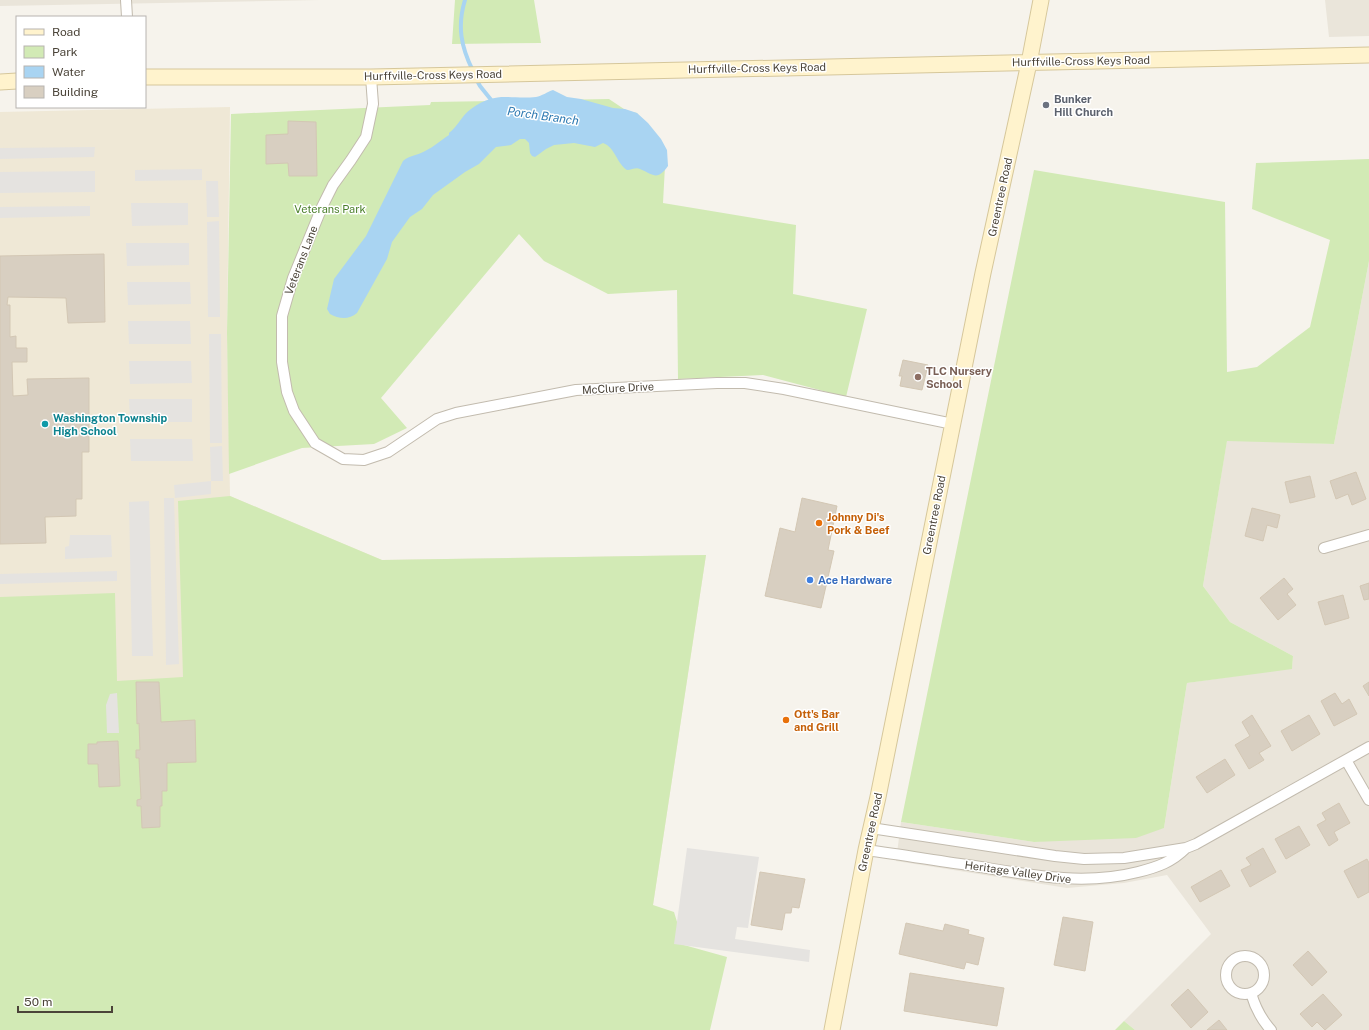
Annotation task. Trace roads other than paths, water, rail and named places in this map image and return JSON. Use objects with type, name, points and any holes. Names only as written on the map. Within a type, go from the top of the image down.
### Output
[{"type":"main road","name":"Greentree Road","points":[[832,1030],[866,850],[983,273],[1029,63],[1041,0]]},
{"type":"main road","name":"Hurffville-Cross Keys Road","points":[[146,77],[371,77],[1369,55]]},
{"type":"main road","points":[[0,82],[16,81]]},
{"type":"street","points":[[126,0],[127,16]]},
{"type":"street","name":"Veterans Lane","points":[[305,429],[294,411],[286,392],[282,362],[282,316],[293,278],[322,207],[333,185],[366,137],[373,104],[371,77]]},
{"type":"street","name":"McClure Drive","points":[[305,429],[315,443],[343,459],[364,460],[388,452],[437,419],[456,413],[576,390],[717,383],[745,384],[784,389],[953,424]]},
{"type":"street","points":[[1324,548],[1369,535]]},
{"type":"street","name":"Heritage Valley Drive","points":[[871,828],[1055,856],[1084,859],[1124,858],[1186,848],[1211,836],[1369,747]]},
{"type":"street","points":[[1346,760],[1369,800]]},
{"type":"street","name":"Heritage Valley Drive","points":[[866,850],[1042,877],[1081,880],[1123,876],[1152,869],[1176,858],[1186,848]]},
{"type":"street","points":[[1251,992],[1254,1005],[1260,1016],[1271,1030]]},
{"type":"water","points":[[553,90],[567,97],[581,99],[613,108],[625,109],[637,113],[648,123],[661,139],[667,150],[668,166],[661,174],[658,175],[652,175],[638,168],[627,170],[610,148],[603,143],[595,147],[574,143],[554,145],[535,157],[530,153],[529,143],[525,139],[520,139],[511,145],[496,147],[479,164],[433,195],[422,209],[410,217],[392,242],[387,259],[357,313],[347,318],[337,317],[330,314],[327,309],[334,279],[366,236],[403,161],[409,157],[421,153],[449,135],[449,133],[465,114],[480,103],[503,97],[536,97]]},
{"type":"waterway","name":"Porch Branch","points":[[465,0],[461,19],[461,28],[463,45],[473,71]]},
{"type":"waterway","name":"Porch Branch","points":[[475,77],[492,101]]},
{"type":"place","name":"Bunker Hill Church","points":[[1046,105]]},
{"type":"place","name":"TLC Nursery School","points":[[918,377]]},
{"type":"place","name":"Washington Township High School","points":[[45,424]]},
{"type":"place","name":"Johnny Di's Pork & Beef","points":[[819,523]]},
{"type":"place","name":"Ace Hardware","points":[[810,580]]},
{"type":"place","name":"Ott's Bar and Grill","points":[[786,720]]},
{"type":"park label","name":"Veterans Park","points":[[330,209]]}]
